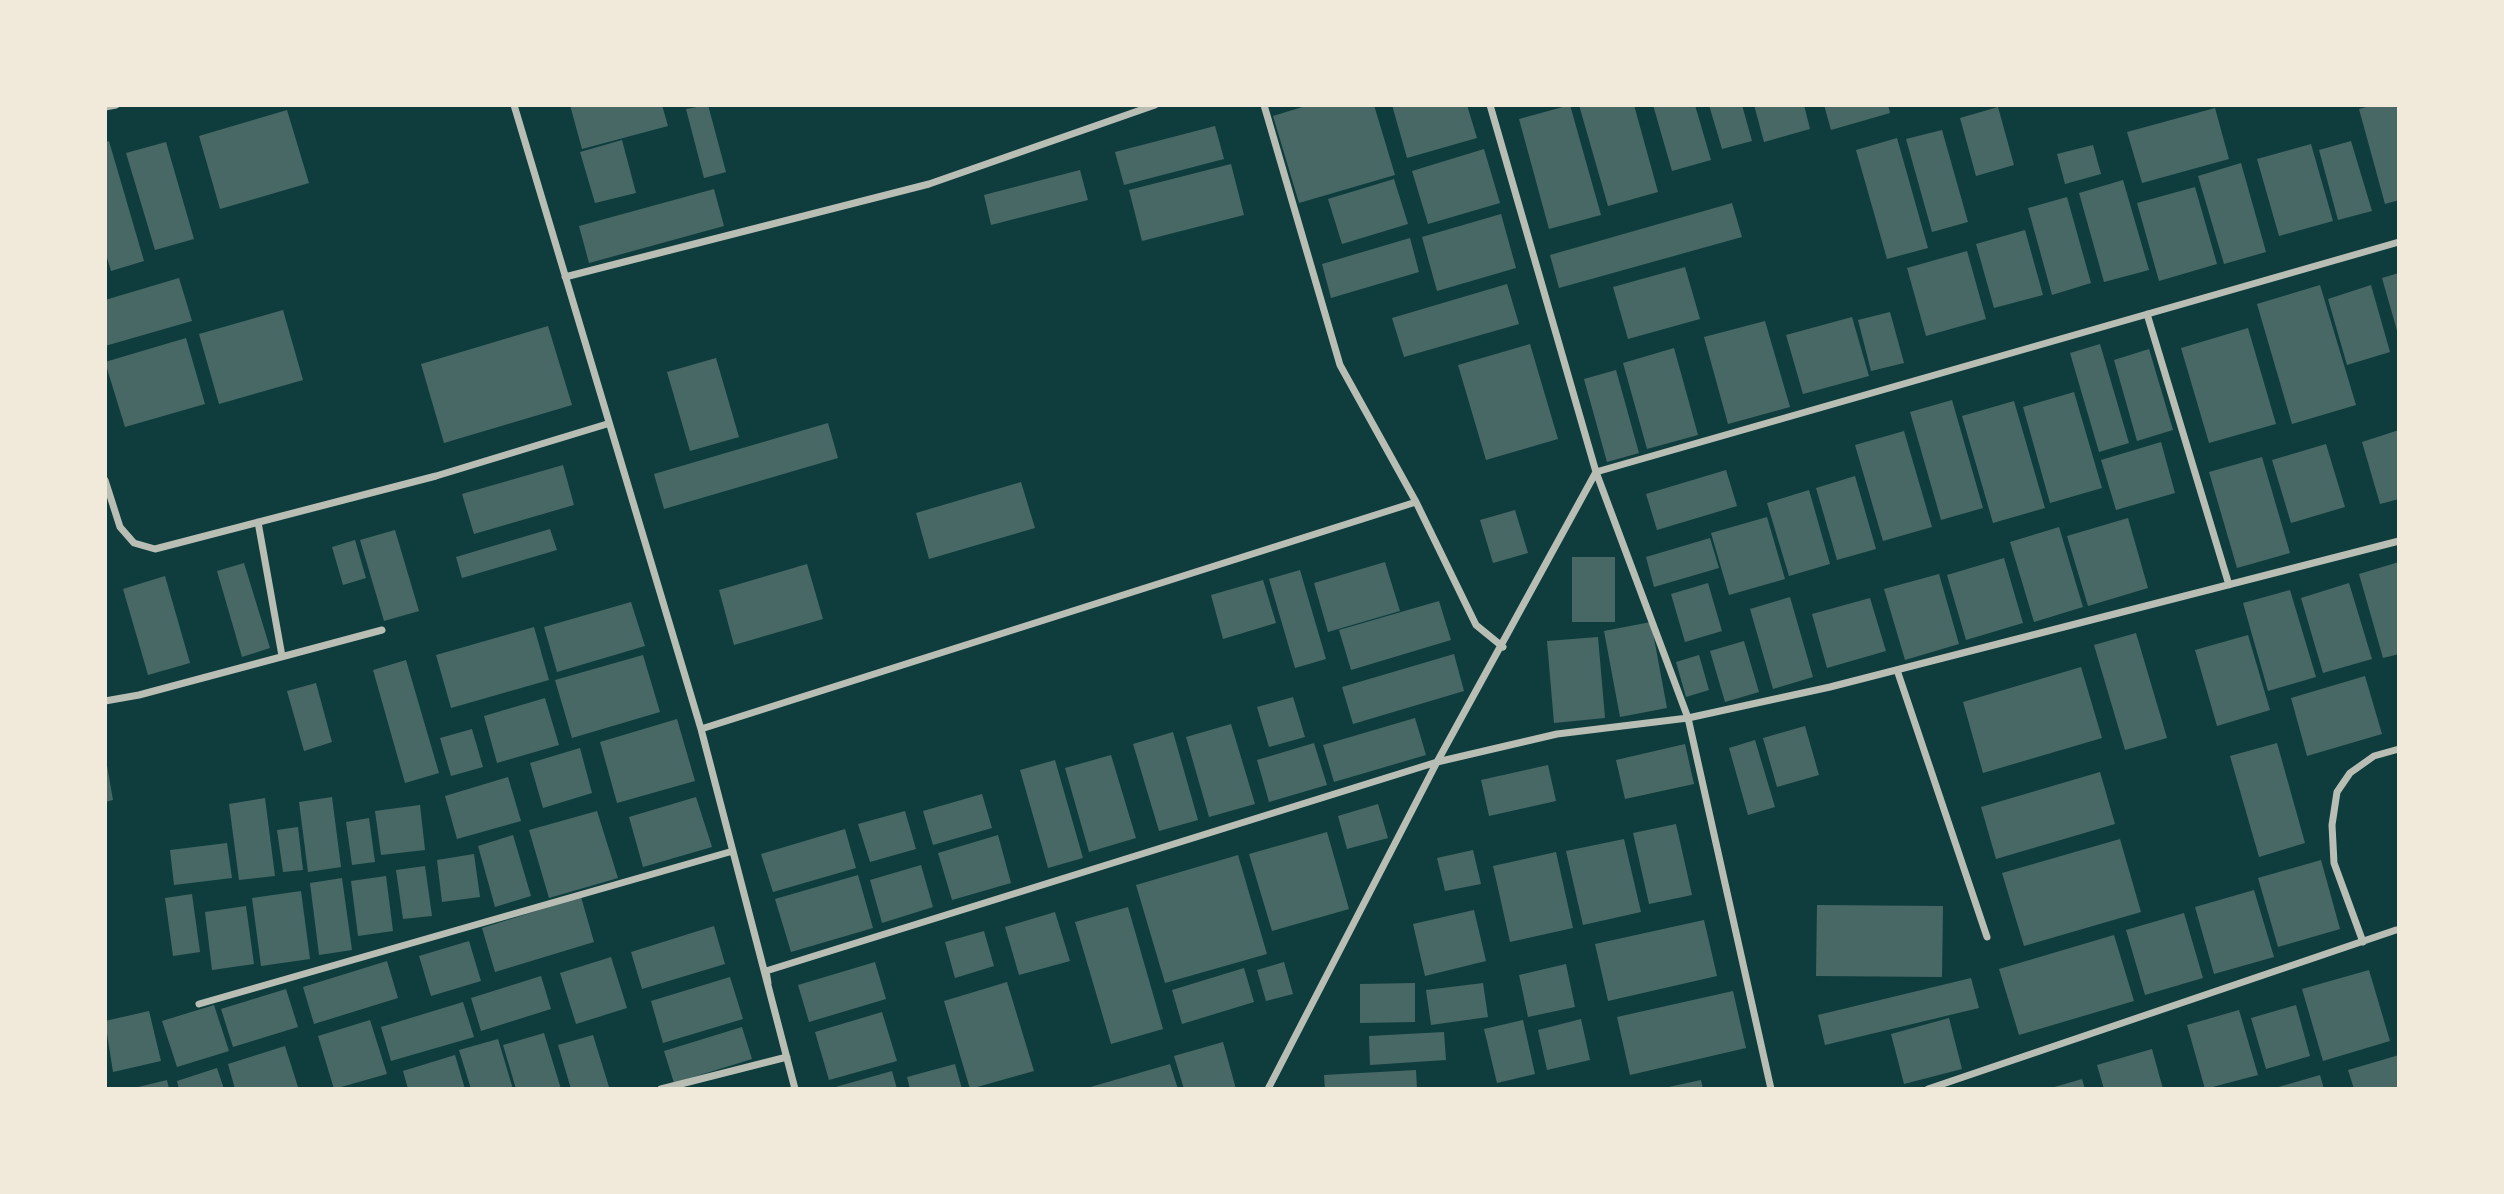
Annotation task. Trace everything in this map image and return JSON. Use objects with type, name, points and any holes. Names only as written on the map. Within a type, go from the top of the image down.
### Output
[{"type":"street","points":[[105,107],[116,105]]},
{"type":"street","points":[[514,105],[607,424],[701,729],[795,1089]]},
{"type":"street","points":[[565,277],[929,184],[1155,105]]},
{"type":"street","points":[[1264,105],[1340,365],[1416,502],[1476,625],[1503,647]]},
{"type":"street","points":[[1490,105],[1596,472],[1688,718],[1771,1089]]},
{"type":"street","points":[[1269,1088],[1437,762],[1503,647],[1596,472],[2399,242]]},
{"type":"street","points":[[2147,314],[2228,585]]},
{"type":"street","points":[[105,480],[120,527],[134,543],[155,549],[436,476],[607,424]]},
{"type":"street","points":[[701,729],[1416,502]]},
{"type":"street","points":[[258,522],[282,656]]},
{"type":"street","points":[[768,983],[766,971],[1437,762],[1557,734],[1688,718],[1897,670],[2399,541]]},
{"type":"street","points":[[105,701],[139,695],[382,630]]},
{"type":"street","points":[[1897,670],[1987,937]]},
{"type":"street","points":[[2363,942],[2334,863],[2332,825],[2337,792],[2350,773],[2374,756],[2399,749]]},
{"type":"street","points":[[199,1004],[733,851]]},
{"type":"street","points":[[1928,1089],[2396,930]]},
{"type":"street","points":[[661,1089],[787,1057]]},
{"type":"building","points":[[570,105],[662,105],[668,126],[582,149]]},
{"type":"building","points":[[708,105],[726,172],[704,178],[686,109]]},
{"type":"building","points":[[1309,105],[1374,105],[1395,175],[1299,203],[1273,116]]},
{"type":"building","points":[[1392,105],[1467,105],[1477,138],[1407,158]]},
{"type":"building","points":[[1570,105],[1601,215],[1549,229],[1519,119]]},
{"type":"building","points":[[1579,105],[1634,105],[1658,192],[1608,206]]},
{"type":"building","points":[[1653,105],[1695,105],[1711,160],[1672,171]]},
{"type":"building","points":[[1709,105],[1742,105],[1752,141],[1722,149]]},
{"type":"building","points":[[1754,105],[1804,105],[1810,129],[1764,142]]},
{"type":"building","points":[[1824,105],[1888,105],[1890,113],[1831,130]]},
{"type":"building","points":[[2373,105],[2399,105],[2399,200],[2385,204],[2359,109]]},
{"type":"building","points":[[1998,107],[2014,165],[1976,176],[1960,118]]},
{"type":"building","points":[[2215,108],[2229,159],[2142,183],[2127,132]]},
{"type":"building","points":[[287,110],[309,183],[220,209],[199,136]]},
{"type":"building","points":[[1215,126],[1224,159],[1124,185],[1115,152]]},
{"type":"building","points":[[1942,130],[1968,222],[1932,232],[1906,139]]},
{"type":"building","points":[[1897,138],[1928,248],[1887,259],[1856,150]]},
{"type":"building","points":[[622,140],[636,193],[595,203],[580,152]]},
{"type":"building","points":[[109,141],[144,261],[111,271],[105,251],[105,142]]},
{"type":"building","points":[[2351,141],[2372,211],[2338,220],[2319,150]]},
{"type":"building","points":[[166,142],[194,239],[155,250],[126,153]]},
{"type":"building","points":[[2311,144],[2333,221],[2279,236],[2257,159]]},
{"type":"building","points":[[2093,145],[2101,174],[2065,184],[2057,154]]},
{"type":"building","points":[[1484,149],[1500,203],[1428,224],[1412,171]]},
{"type":"building","points":[[2241,163],[2266,252],[2224,264],[2198,176]]},
{"type":"building","points":[[1231,164],[1244,215],[1142,241],[1129,190]]},
{"type":"building","points":[[1080,170],[1088,200],[991,225],[984,195]]},
{"type":"building","points":[[1394,179],[1408,224],[1342,244],[1328,199]]},
{"type":"building","points":[[2123,180],[2149,270],[2104,282],[2079,193]]},
{"type":"building","points":[[2195,187],[2217,264],[2159,281],[2137,203]]},
{"type":"building","points":[[714,189],[724,226],[589,263],[579,226]]},
{"type":"building","points":[[2067,197],[2091,283],[2052,295],[2028,208]]},
{"type":"building","points":[[1732,203],[1742,237],[1559,288],[1550,255]]},
{"type":"building","points":[[1501,214],[1516,268],[1437,291],[1422,237]]},
{"type":"building","points":[[2025,230],[2043,295],[1994,308],[1976,244]]},
{"type":"building","points":[[1410,238],[1419,272],[1331,298],[1322,264]]},
{"type":"building","points":[[1967,251],[1986,319],[1926,336],[1907,268]]},
{"type":"building","points":[[1685,267],[1700,319],[1628,339],[1613,287]]},
{"type":"building","points":[[2399,273],[2399,334],[2398,334],[2382,278]]},
{"type":"building","points":[[179,278],[192,321],[105,346],[105,300]]},
{"type":"building","points":[[1507,284],[1519,324],[1404,357],[1392,318]]},
{"type":"building","points":[[2320,285],[2356,405],[2292,424],[2257,304]]},
{"type":"building","points":[[2371,285],[2390,352],[2347,365],[2328,299]]},
{"type":"building","points":[[283,310],[303,380],[219,404],[199,334]]},
{"type":"building","points":[[1890,312],[1904,363],[1871,371],[1858,320]]},
{"type":"building","points":[[1852,317],[1869,376],[1803,394],[1786,335]]},
{"type":"building","points":[[1765,321],[1790,407],[1728,424],[1704,337]]},
{"type":"building","points":[[548,326],[572,405],[444,443],[421,364]]},
{"type":"building","points":[[2248,328],[2276,424],[2209,443],[2181,348]]},
{"type":"building","points":[[186,338],[205,404],[125,427],[105,362]]},
{"type":"building","points":[[1530,344],[1558,439],[1486,460],[1458,365]]},
{"type":"building","points":[[2100,344],[2129,443],[2099,452],[2070,353]]},
{"type":"building","points":[[1674,348],[1698,435],[1647,449],[1623,363]]},
{"type":"building","points":[[2149,349],[2173,430],[2137,441],[2114,360]]},
{"type":"building","points":[[716,358],[739,437],[690,451],[667,372]]},
{"type":"building","points":[[1616,370],[1639,453],[1607,462],[1584,379]]},
{"type":"building","points":[[2074,392],[2102,488],[2050,503],[2023,407]]},
{"type":"building","points":[[1952,400],[1983,508],[1941,520],[1910,412]]},
{"type":"building","points":[[2014,401],[2045,508],[1993,523],[1962,416]]},
{"type":"building","points":[[828,423],[838,458],[664,509],[654,474]]},
{"type":"building","points":[[2399,430],[2399,499],[2380,504],[2362,442]]},
{"type":"building","points":[[1904,431],[1932,527],[1883,541],[1855,445]]},
{"type":"building","points":[[2161,442],[2175,493],[2116,510],[2101,460]]},
{"type":"building","points":[[2326,444],[2345,507],[2291,523],[2272,460]]},
{"type":"building","points":[[2262,457],[2290,553],[2237,568],[2209,472]]},
{"type":"building","points":[[563,465],[574,505],[474,534],[462,494]]},
{"type":"building","points":[[1726,470],[1737,506],[1657,530],[1646,494]]},
{"type":"building","points":[[1855,476],[1876,549],[1837,560],[1816,488]]},
{"type":"building","points":[[1021,482],[1035,528],[929,559],[916,513]]},
{"type":"building","points":[[1809,490],[1830,564],[1789,576],[1767,503]]},
{"type":"building","points":[[1515,510],[1528,553],[1493,563],[1480,520]]},
{"type":"building","points":[[1767,517],[1785,579],[1729,595],[1711,533]]},
{"type":"building","points":[[2128,518],[2148,588],[2088,606],[2067,536]]},
{"type":"building","points":[[2059,527],[2083,607],[2034,622],[2010,542]]},
{"type":"building","points":[[550,529],[557,550],[462,578],[456,557]]},
{"type":"building","points":[[395,530],[419,611],[384,621],[360,540]]},
{"type":"building","points":[[1710,538],[1719,568],[1654,587],[1646,557]]},
{"type":"building","points":[[355,540],[366,578],[343,585],[332,547]]},
{"type":"building","points":[[1572,557],[1615,557],[1615,622],[1572,622]]},
{"type":"building","points":[[2004,558],[2023,623],[1966,640],[1947,575]]},
{"type":"building","points":[[1385,562],[1400,611],[1328,632],[1314,583]]},
{"type":"building","points":[[2399,562],[2399,654],[2383,658],[2359,574]]},
{"type":"building","points":[[244,563],[270,648],[242,657],[217,571]]},
{"type":"building","points":[[807,564],[823,619],[734,645],[719,590]]},
{"type":"building","points":[[1300,570],[1326,659],[1295,668],[1269,579]]},
{"type":"building","points":[[1939,574],[1959,644],[1905,660],[1884,589]]},
{"type":"building","points":[[165,576],[190,663],[148,675],[123,589]]},
{"type":"building","points":[[1263,580],[1276,623],[1223,639],[1211,595]]},
{"type":"building","points":[[1708,583],[1722,631],[1685,642],[1671,594]]},
{"type":"building","points":[[2349,583],[2372,659],[2323,673],[2301,598]]},
{"type":"building","points":[[2290,590],[2316,677],[2268,691],[2243,603]]},
{"type":"building","points":[[1790,597],[1813,677],[1773,689],[1750,609]]},
{"type":"building","points":[[1870,598],[1886,651],[1827,668],[1812,614]]},
{"type":"building","points":[[1439,601],[1451,640],[1351,670],[1339,630]]},
{"type":"building","points":[[631,602],[645,646],[557,672],[544,627]]},
{"type":"building","points":[[1651,622],[1667,708],[1620,717],[1604,631]]},
{"type":"building","points":[[534,627],[549,680],[451,708],[436,655]]},
{"type":"building","points":[[2136,633],[2167,738],[2125,750],[2094,645]]},
{"type":"building","points":[[2248,635],[2270,710],[2217,726],[2195,650]]},
{"type":"building","points":[[1598,637],[1605,718],[1554,723],[1547,641]]},
{"type":"building","points":[[1744,641],[1759,692],[1725,702],[1710,651]]},
{"type":"building","points":[[1454,654],[1464,691],[1353,724],[1342,687]]},
{"type":"building","points":[[643,655],[660,712],[572,738],[555,680]]},
{"type":"building","points":[[1699,655],[1709,690],[1686,697],[1676,662]]},
{"type":"building","points":[[406,660],[439,773],[405,783],[373,670]]},
{"type":"building","points":[[2081,667],[2102,738],[1983,773],[1963,702]]},
{"type":"building","points":[[2365,676],[2382,734],[2307,756],[2291,698]]},
{"type":"building","points":[[316,683],[332,742],[304,751],[287,691]]},
{"type":"building","points":[[1293,697],[1305,737],[1269,747],[1257,707]]},
{"type":"building","points":[[545,698],[559,745],[497,763],[484,716]]},
{"type":"building","points":[[1415,718],[1426,755],[1334,782],[1323,745]]},
{"type":"building","points":[[677,719],[695,781],[617,803],[600,742]]},
{"type":"building","points":[[1231,724],[1255,804],[1209,817],[1186,737]]},
{"type":"building","points":[[1805,726],[1819,775],[1777,787],[1763,738]]},
{"type":"building","points":[[472,729],[483,767],[451,776],[440,738]]},
{"type":"building","points":[[1173,732],[1198,820],[1159,831],[1133,744]]},
{"type":"building","points":[[1755,740],[1775,807],[1748,815],[1729,748]]},
{"type":"building","points":[[1314,743],[1327,785],[1269,802],[1257,760]]},
{"type":"building","points":[[2277,743],[2305,843],[2259,857],[2230,756]]},
{"type":"building","points":[[1685,744],[1694,784],[1625,799],[1616,760]]},
{"type":"building","points":[[580,748],[592,793],[543,808],[530,763]]},
{"type":"building","points":[[105,754],[113,800],[105,802]]},
{"type":"building","points":[[1111,755],[1136,838],[1089,852],[1065,768]]},
{"type":"building","points":[[1055,760],[1083,858],[1048,868],[1020,770]]},
{"type":"building","points":[[1548,765],[1556,801],[1489,816],[1481,780]]},
{"type":"building","points":[[2100,772],[2115,824],[1996,859],[1981,807]]},
{"type":"building","points":[[508,777],[521,821],[457,839],[445,796]]},
{"type":"building","points":[[982,794],[992,828],[933,845],[923,811]]},
{"type":"building","points":[[332,797],[341,867],[308,872],[299,802]]},
{"type":"building","points":[[696,797],[712,847],[643,867],[629,817]]},
{"type":"building","points":[[265,798],[275,876],[239,880],[229,804]]},
{"type":"building","points":[[1378,804],[1388,838],[1347,849],[1338,816]]},
{"type":"building","points":[[420,805],[425,850],[381,855],[375,811]]},
{"type":"building","points":[[597,811],[618,878],[549,898],[529,830]]},
{"type":"building","points":[[905,811],[916,849],[870,862],[858,824]]},
{"type":"building","points":[[369,818],[375,862],[352,865],[346,822]]},
{"type":"building","points":[[1676,824],[1692,895],[1649,904],[1633,833]]},
{"type":"building","points":[[298,827],[303,870],[283,872],[277,830]]},
{"type":"building","points":[[845,829],[856,868],[773,892],[761,854]]},
{"type":"building","points":[[1327,832],[1349,909],[1272,931],[1249,854]]},
{"type":"building","points":[[513,835],[531,896],[495,907],[478,846]]},
{"type":"building","points":[[998,835],[1011,883],[952,900],[938,853]]},
{"type":"building","points":[[1624,839],[1641,912],[1583,925],[1566,851]]},
{"type":"building","points":[[2120,839],[2141,912],[2024,946],[2002,873]]},
{"type":"building","points":[[227,843],[232,878],[174,885],[170,850]]},
{"type":"building","points":[[1473,850],[1481,884],[1445,891],[1437,858]]},
{"type":"building","points":[[1556,852],[1573,928],[1510,942],[1493,866]]},
{"type":"building","points":[[474,854],[480,897],[442,902],[437,860]]},
{"type":"building","points":[[1238,855],[1267,954],[1165,983],[1136,885]]},
{"type":"building","points":[[2321,860],[2340,929],[2278,947],[2258,878]]},
{"type":"building","points":[[921,865],[933,907],[882,923],[870,880]]},
{"type":"building","points":[[425,866],[432,916],[403,919],[396,870]]},
{"type":"building","points":[[858,875],[873,928],[791,952],[775,899]]},
{"type":"building","points":[[386,876],[393,931],[358,936],[351,881]]},
{"type":"building","points":[[342,878],[352,950],[319,955],[310,883]]},
{"type":"building","points":[[2254,890],[2274,957],[2214,974],[2195,907]]},
{"type":"building","points":[[301,891],[310,959],[261,966],[252,898]]},
{"type":"building","points":[[192,894],[200,952],[173,956],[165,898]]},
{"type":"building","points":[[581,897],[594,942],[495,972],[482,928]]},
{"type":"building","points":[[1817,905],[1943,906],[1942,977],[1816,976]]},
{"type":"building","points":[[246,906],[254,964],[212,970],[205,912]]},
{"type":"building","points":[[1128,907],[1163,1029],[1111,1044],[1075,922]]},
{"type":"building","points":[[1474,910],[1486,961],[1425,976],[1413,924]]},
{"type":"building","points":[[1055,912],[1070,961],[1019,975],[1005,927]]},
{"type":"building","points":[[2184,913],[2203,978],[2145,995],[2126,930]]},
{"type":"building","points":[[1704,920],[1717,976],[1608,1001],[1595,944]]},
{"type":"building","points":[[714,926],[725,964],[642,989],[631,952]]},
{"type":"building","points":[[984,931],[994,966],[955,978],[945,942]]},
{"type":"building","points":[[2114,935],[2134,1001],[2019,1035],[1999,969]]},
{"type":"building","points":[[469,941],[481,981],[431,996],[419,956]]},
{"type":"building","points":[[611,957],[627,1008],[576,1024],[560,973]]},
{"type":"building","points":[[387,961],[398,998],[314,1024],[303,987]]},
{"type":"building","points":[[875,962],[886,999],[809,1022],[798,985]]},
{"type":"building","points":[[1284,962],[1293,994],[1266,1001],[1257,970]]},
{"type":"building","points":[[1566,964],[1575,1007],[1528,1017],[1519,975]]},
{"type":"building","points":[[1244,968],[1254,1002],[1182,1024],[1172,990]]},
{"type":"building","points":[[2369,970],[2390,1041],[2323,1061],[2302,989]]},
{"type":"building","points":[[541,976],[551,1009],[481,1031],[471,998]]},
{"type":"building","points":[[730,977],[743,1019],[663,1043],[651,1001]]},
{"type":"building","points":[[1971,978],[1979,1008],[1825,1045],[1818,1015]]},
{"type":"building","points":[[1007,982],[1034,1071],[970,1089],[944,1001]]},
{"type":"building","points":[[1415,983],[1415,1022],[1360,1023],[1360,984]]},
{"type":"building","points":[[1483,983],[1488,1017],[1431,1025],[1426,990]]},
{"type":"building","points":[[286,989],[298,1027],[233,1047],[221,1009]]},
{"type":"building","points":[[1733,991],[1746,1048],[1630,1075],[1617,1017]]},
{"type":"building","points":[[463,1002],[474,1037],[391,1061],[381,1027]]},
{"type":"building","points":[[214,1005],[229,1051],[177,1067],[162,1021]]},
{"type":"building","points":[[2296,1005],[2310,1056],[2266,1069],[2251,1018]]},
{"type":"building","points":[[2239,1010],[2258,1075],[2205,1089],[2187,1025]]},
{"type":"building","points":[[149,1011],[161,1061],[113,1072],[105,1021]]},
{"type":"building","points":[[882,1012],[897,1061],[829,1080],[815,1032]]},
{"type":"building","points":[[1949,1018],[1962,1069],[1904,1084],[1891,1034]]},
{"type":"building","points":[[1581,1019],[1590,1060],[1547,1070],[1538,1030]]},
{"type":"building","points":[[370,1020],[387,1074],[334,1089],[318,1036]]},
{"type":"building","points":[[1523,1020],[1535,1074],[1497,1083],[1484,1029]]},
{"type":"building","points":[[742,1027],[752,1059],[674,1083],[664,1051]]},
{"type":"building","points":[[1444,1032],[1446,1060],[1370,1065],[1369,1036]]},
{"type":"building","points":[[544,1033],[561,1089],[516,1089],[503,1045]]},
{"type":"building","points":[[593,1035],[609,1087],[571,1089],[558,1045]]},
{"type":"building","points":[[498,1039],[513,1089],[471,1089],[459,1050]]},
{"type":"building","points":[[1223,1042],[1236,1089],[1184,1089],[1174,1056]]},
{"type":"building","points":[[285,1046],[298,1087],[235,1089],[228,1064]]},
{"type":"building","points":[[2152,1049],[2163,1089],[2104,1089],[2097,1065]]},
{"type":"building","points":[[455,1055],[465,1089],[408,1089],[403,1071]]},
{"type":"building","points":[[2399,1055],[2399,1089],[2354,1089],[2348,1070]]},
{"type":"building","points":[[955,1064],[962,1089],[910,1089],[907,1077]]},
{"type":"building","points":[[1170,1064],[1178,1089],[1087,1089],[1087,1088]]},
{"type":"building","points":[[217,1068],[224,1089],[179,1089],[177,1081]]},
{"type":"building","points":[[1416,1070],[1417,1089],[1325,1089],[1324,1075]]},
{"type":"building","points":[[892,1071],[897,1089],[832,1088]]},
{"type":"building","points":[[2320,1075],[2324,1089],[2275,1089],[2275,1088]]},
{"type":"building","points":[[2082,1079],[2085,1089],[2051,1089],[2051,1088]]},
{"type":"building","points":[[167,1080],[169,1089],[134,1088]]},
{"type":"building","points":[[1701,1080],[1703,1089],[1664,1089],[1664,1088]]}]
